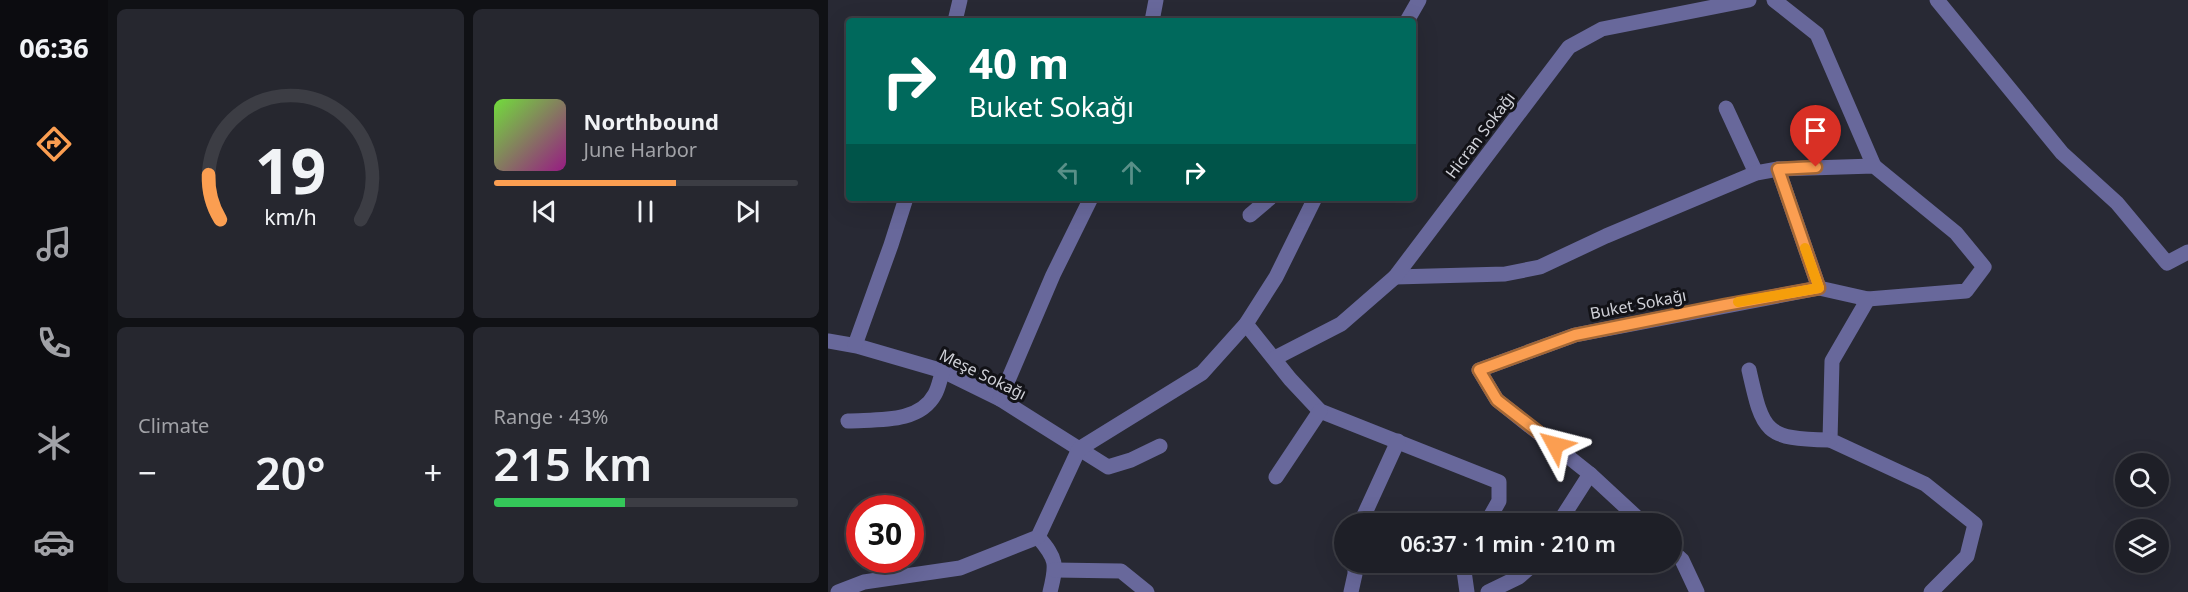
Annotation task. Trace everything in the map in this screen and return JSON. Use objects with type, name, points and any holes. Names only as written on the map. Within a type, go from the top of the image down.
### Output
[{"type":"street","points":[[957,18],[960,0]]},
{"type":"street","points":[[1153,18],[1156,0]]},
{"type":"street","points":[[1409,18],[1419,0]]},
{"type":"street","name":"Hicran Sokağı","points":[[1275,358],[1341,324],[1395,277],[1569,47],[1602,29],[1749,0]]},
{"type":"street","points":[[1395,277],[1504,274],[1540,267],[1606,236],[1756,173],[1778,169],[1874,166],[1817,34],[1773,0]]},
{"type":"street","points":[[1937,0],[2062,153],[2117,203],[2167,263],[2188,252]]},
{"type":"street","points":[[1726,108],[1756,173]]},
{"type":"street","name":"Buket Sokağı","points":[[1632,513],[1590,474],[1497,400],[1479,370],[1575,335],[1819,288],[1868,299],[1966,291],[1984,267],[1956,233],[1874,166]]},
{"type":"street","points":[[1778,169],[1819,288]]},
{"type":"street","points":[[855,345],[905,201]]},
{"type":"street","points":[[1000,399],[1053,274],[1090,201]]},
{"type":"street","points":[[1250,215],[1266,201]]},
{"type":"street","points":[[838,592],[864,582],[960,568],[1038,537],[1079,449],[1202,373],[1246,324],[1276,277],[1314,201]]},
{"type":"street","points":[[1830,440],[1832,361],[1868,299]]},
{"type":"street","points":[[1246,324],[1290,379],[1320,411],[1499,482],[1499,501],[1492,513]]},
{"type":"street","name":"Meşe Sokağı","points":[[828,341],[855,345],[943,371],[1000,399],[1108,466],[1131,460],[1160,446]]},
{"type":"street","points":[[1749,369],[1758,411],[1773,432],[1794,440],[1830,440],[1925,484],[1975,524],[1967,555],[1931,592]]},
{"type":"street","points":[[848,421],[899,418],[916,412],[935,395],[943,371]]},
{"type":"street","points":[[1276,477],[1320,411]]},
{"type":"street","points":[[1365,513],[1398,441]]},
{"type":"street","points":[[1565,513],[1590,474]]},
{"type":"street","points":[[1038,537],[1051,552],[1055,570],[1050,592]]},
{"type":"street","points":[[1682,560],[1697,592]]},
{"type":"street","points":[[1055,570],[1121,571],[1148,592]]},
{"type":"street","points":[[1351,592],[1355,573]]},
{"type":"street","points":[[1464,573],[1467,592]]},
{"type":"street","points":[[1488,592],[1524,573]]},
{"type":"slow traffic","points":[[1738,302],[1819,288],[1805,248]]},
{"type":"route","points":[[1555,445],[1497,400],[1479,370],[1575,335],[1819,288],[1778,169],[1816,167]]}]
